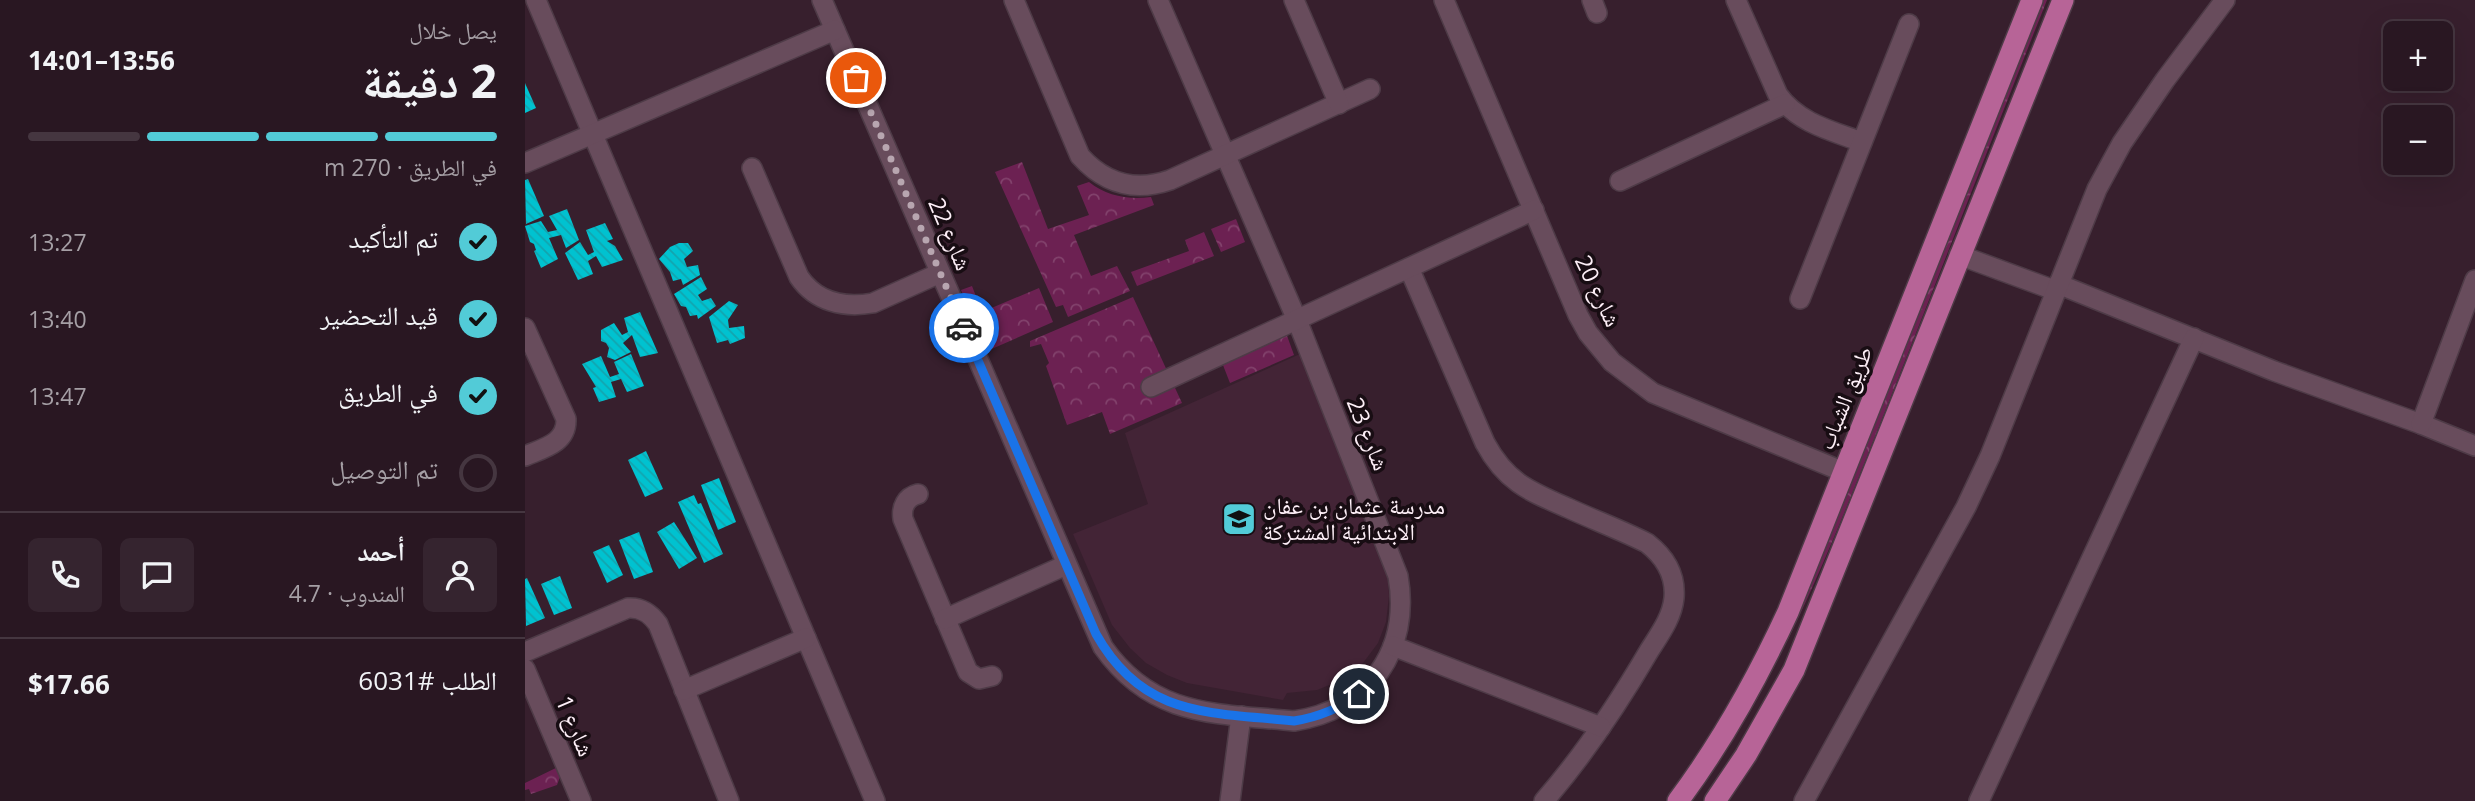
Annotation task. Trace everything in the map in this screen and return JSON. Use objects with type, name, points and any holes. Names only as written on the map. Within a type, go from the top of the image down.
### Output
[{"type":"main road","name":"طريق الشباب","points":[[1678,801],[1718,743],[1767,657],[1789,612],[2032,0]]},
{"type":"main road","points":[[1715,801],[1746,755],[1794,670],[2063,0]]},
{"type":"street","points":[[536,0],[875,801]]},
{"type":"street","name":"شارع 22","points":[[822,0],[1066,565]]},
{"type":"street","points":[[1014,0],[1080,156],[1098,173],[1120,183],[1145,186],[1170,180],[1370,89]]},
{"type":"street","name":"شارع 23","points":[[1066,565],[1103,647],[1132,680],[1151,694],[1173,704],[1203,712],[1294,721],[1335,710],[1354,698],[1381,670],[1393,646],[1401,608],[1398,576],[1297,320],[1158,0]]},
{"type":"street","points":[[1294,0],[1339,104]]},
{"type":"street","name":"شارع 20","points":[[1444,0],[1588,333],[1600,350],[1625,374],[1653,393],[1844,472]]},
{"type":"street","points":[[1736,0],[1785,104],[1802,118],[1862,142]]},
{"type":"street","points":[[1804,801],[1966,507],[1990,456],[2097,189],[2122,143],[2225,0]]},
{"type":"street","points":[[1800,299],[1909,24]]},
{"type":"street","points":[[525,163],[835,30]]},
{"type":"street","points":[[1620,181],[1785,104]]},
{"type":"street","points":[[752,168],[799,277],[807,289],[817,296],[839,304],[873,303],[940,273]]},
{"type":"street","points":[[1151,387],[1534,210]]},
{"type":"street","points":[[1959,255],[2056,287],[2194,338],[2274,371],[2475,446]]},
{"type":"street","points":[[1409,268],[1485,443],[1507,475],[1542,498],[1647,543],[1663,557],[1674,586],[1669,617],[1601,727],[1544,801]]},
{"type":"street","points":[[2421,424],[2475,280]]},
{"type":"street","points":[[525,328],[566,419],[566,426],[556,442],[525,456]]},
{"type":"street","points":[[1979,801],[2194,338]]},
{"type":"street","points":[[918,494],[906,501],[903,519],[968,672],[979,679],[992,676]]},
{"type":"street","points":[[945,618],[1066,565]]},
{"type":"street","points":[[525,652],[628,608],[647,612],[658,624],[729,801]]},
{"type":"street","points":[[684,690],[806,638]]},
{"type":"street","points":[[1393,646],[1601,727]]},
{"type":"street","name":"شارع 1","points":[[525,669],[574,799]]},
{"type":"street","points":[[1230,801],[1241,716]]},
{"type":"shaded area","name":"مدرسة عثمان بن عفان الابتدائية المشتركة","points":[[1300,354],[1387,567],[1389,596],[1386,622],[1378,643],[1363,663],[1344,679],[1317,690],[1287,693],[1283,700],[1187,683],[1146,663],[1112,625],[1073,534],[1148,504],[1125,433]]},
{"type":"green space","points":[[2036,0],[2047,0],[1824,561],[1777,661],[1723,756],[1692,801],[1680,801],[1752,688]]},
{"type":"green space","points":[[1022,162],[1048,229],[1089,215],[1077,186],[1089,182],[1118,196],[1151,197],[1154,205],[1074,235],[1091,276],[1117,266],[1130,291],[1068,317],[1063,305],[1056,307],[995,172]]},
{"type":"green space","points":[[1236,219],[1245,242],[1221,252],[1211,229]]},
{"type":"green space","points":[[1204,232],[1214,256],[1137,286],[1131,272],[1189,251],[1185,240]]},
{"type":"green space","points":[[972,286],[982,312],[1039,288],[1053,322],[987,351],[961,290]]},
{"type":"green space","points":[[1133,297],[1182,403],[1110,434],[1102,412],[1067,425],[1041,344],[1030,347],[1030,341]]},
{"type":"green space","points":[[1286,333],[1294,355],[1230,383],[1221,360]]},
{"type":"green space","points":[[560,766],[561,774],[557,785],[531,794],[529,789],[525,790],[525,783]]},
{"type":"building","points":[[525,83],[536,108],[525,113]]},
{"type":"building","points":[[528,179],[544,216],[526,224],[525,180]]},
{"type":"building","points":[[567,209],[579,240],[566,248],[561,235],[549,238],[558,259],[541,268],[525,226],[541,221],[548,232],[557,230],[549,216]]},
{"type":"building","points":[[605,223],[613,239],[607,241],[615,246],[623,260],[602,267],[596,256],[588,261],[593,274],[578,280],[565,253],[580,242],[588,255],[594,252],[586,230]]},
{"type":"building","points":[[688,243],[693,251],[684,259],[687,267],[698,265],[700,275],[683,285],[681,279],[673,281],[670,272],[659,259],[670,247]]},
{"type":"building","points":[[701,277],[707,289],[698,295],[702,301],[711,298],[716,306],[698,319],[697,315],[690,316],[674,294]]},
{"type":"building","points":[[729,301],[738,305],[728,320],[729,328],[744,326],[745,338],[730,344],[728,340],[717,343],[709,317]]},
{"type":"building","points":[[640,312],[658,353],[640,357],[632,335],[623,343],[631,352],[615,360],[607,357],[609,348],[601,341],[601,330],[614,323],[622,335],[628,332],[624,318]]},
{"type":"building","points":[[631,354],[644,386],[627,392],[621,379],[611,382],[616,397],[599,402],[593,388],[596,387],[582,364],[601,356],[610,377],[619,374],[614,362]]},
{"type":"building","points":[[646,451],[663,489],[645,497],[628,460]]},
{"type":"building","points":[[719,478],[736,522],[718,530],[701,485]]},
{"type":"building","points":[[694,495],[698,504],[701,503],[723,554],[704,563],[678,502]]},
{"type":"building","points":[[674,522],[697,558],[679,569],[657,532]]},
{"type":"building","points":[[639,532],[653,572],[634,579],[619,540]]},
{"type":"building","points":[[609,545],[623,575],[607,583],[593,552]]},
{"type":"building","points":[[560,576],[572,608],[554,615],[541,584]]},
{"type":"building","points":[[527,578],[545,618],[526,626],[525,579]]},
{"type":"way so far","points":[[856,78],[964,328]]},
{"type":"place","name":"مدرسة عثمان بن عفان الابتدائية المشتركة","points":[[1239,519]]},
{"type":"route","points":[[964,328],[1096,634],[1121,670],[1158,698],[1203,712],[1294,721],[1335,710],[1359,694]]}]
